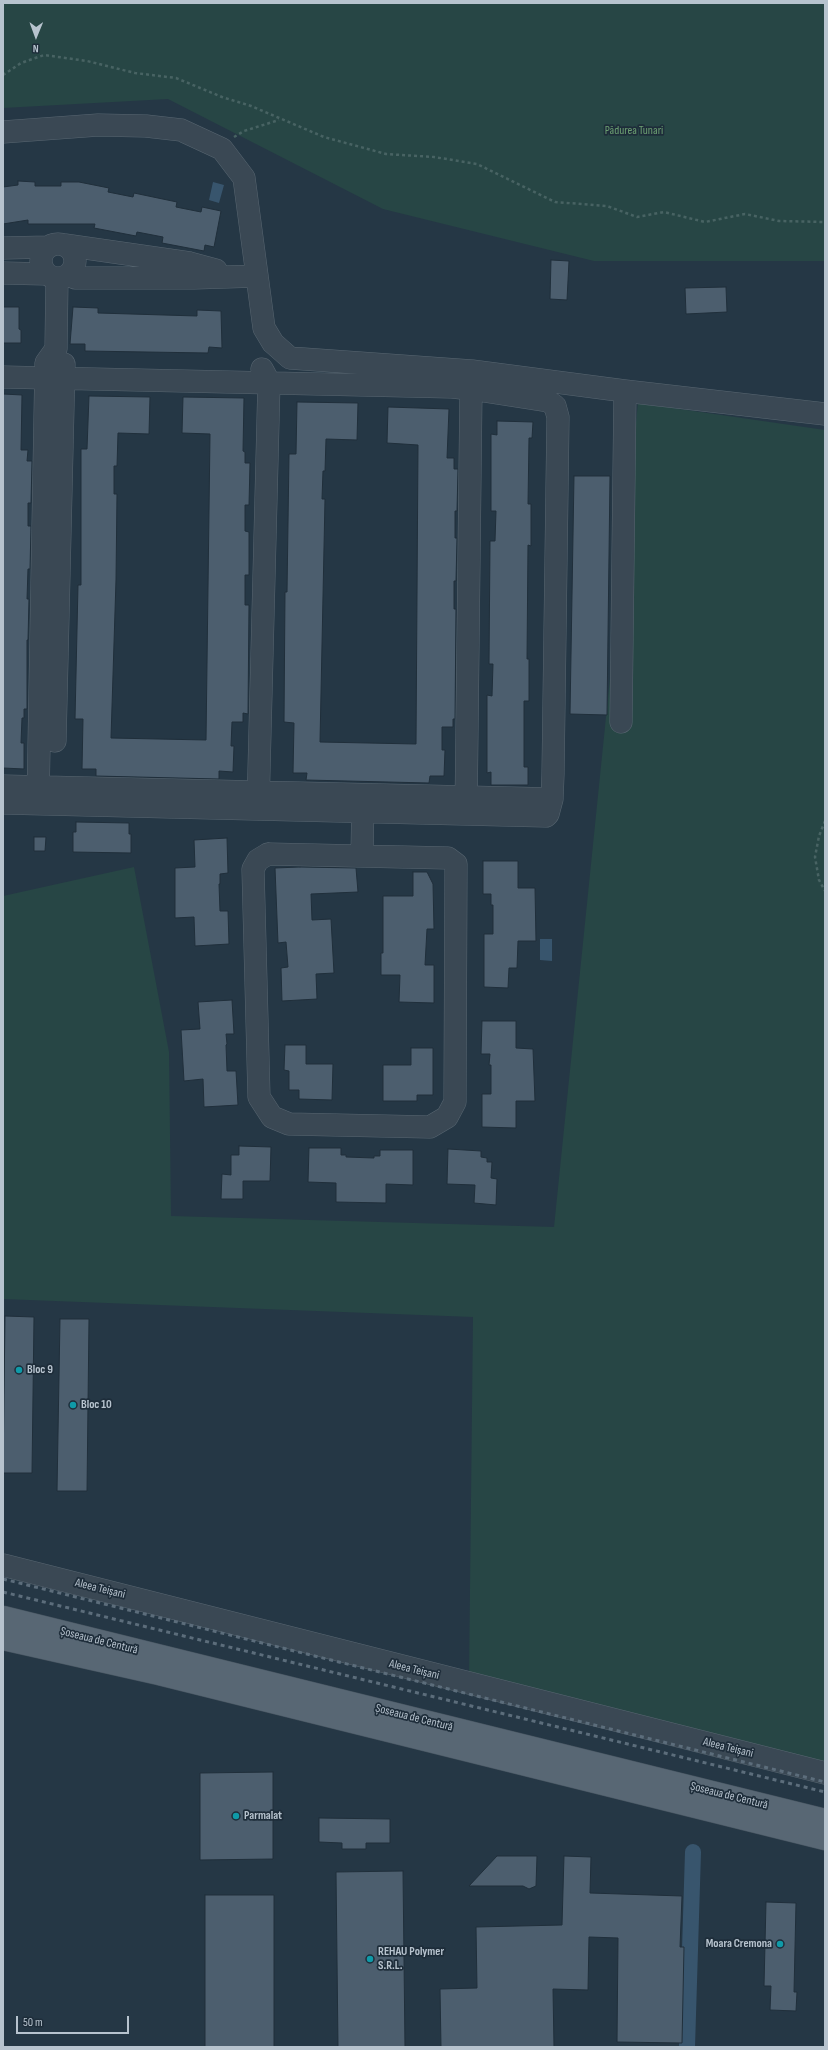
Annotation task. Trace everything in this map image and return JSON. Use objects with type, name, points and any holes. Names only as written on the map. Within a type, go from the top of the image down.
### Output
[{"type":"main road","name":"Șoseaua de Centură","points":[[3,1617],[825,1820]]},
{"type":"main road","name":"Șoseaua de Centură","points":[[3,1639],[166,1676],[825,1840]]},
{"type":"street","points":[[3,132],[98,125],[146,126],[181,130],[222,150],[244,178],[252,277],[264,328],[273,343],[290,358],[472,371],[625,391],[825,414]]},
{"type":"street","points":[[3,248],[56,246],[190,264],[252,277]]},
{"type":"street","points":[[56,246],[74,253],[76,258],[73,270],[58,275],[41,263],[43,251],[56,246]]},
{"type":"street","points":[[3,273],[58,275],[75,278],[252,277]]},
{"type":"street","points":[[46,796],[58,275]]},
{"type":"street","points":[[3,362],[269,382],[452,387],[548,401],[556,406],[558,417],[549,808],[46,796],[3,803]]},
{"type":"street","points":[[3,376],[55,366]]},
{"type":"street","points":[[259,800],[269,382]]},
{"type":"street","points":[[466,806],[471,389]]},
{"type":"street","points":[[621,722],[625,391]]},
{"type":"street","points":[[3,786],[46,796]]},
{"type":"street","points":[[362,856],[363,803]]},
{"type":"street","points":[[268,854],[362,856],[448,858],[456,864],[455,1102],[447,1117],[430,1127],[289,1124],[272,1117],[260,1097],[252,869],[258,860],[268,854]]},
{"type":"street","name":"Aleea Teișani","points":[[3,1565],[825,1773]]},
{"type":"path","points":[[3,75],[21,64],[44,55],[87,61],[135,74],[176,78],[222,97],[252,106],[280,120],[324,137],[386,154],[434,157],[477,164],[555,202],[607,206],[637,217],[664,212],[705,222],[746,214],[779,221],[825,222]]},
{"type":"path","points":[[222,150],[233,137],[244,131],[280,120]]},
{"type":"path","points":[[825,822],[819,836],[815,857],[818,880],[825,891]]},
{"type":"green space","name":"Pădurea Tunari","points":[[3,3],[825,3],[825,261],[594,261],[383,209],[168,99],[3,108]]},
{"type":"green space","points":[[638,403],[825,430],[825,1770],[469,1680],[473,1317],[3,1299],[3,896],[134,867],[169,1052],[171,1216],[554,1227]]},
{"type":"water","points":[[213,182],[224,185],[219,203],[209,200]]},
{"type":"water","points":[[540,939],[552,939],[552,961],[540,960]]},
{"type":"building","points":[[18,181],[35,182],[35,186],[61,186],[61,182],[79,182],[109,188],[108,192],[133,197],[134,193],[177,202],[176,207],[201,212],[202,207],[221,211],[214,247],[205,245],[204,251],[162,243],[163,237],[137,232],[136,236],[94,228],[95,224],[28,224],[28,220],[3,224],[3,187],[18,185]]},
{"type":"building","points":[[551,260],[569,261],[567,300],[550,299]]},
{"type":"building","points":[[726,287],[727,312],[686,314],[685,288]]},
{"type":"building","points":[[3,307],[19,307],[19,329],[21,330],[21,343],[3,343]]},
{"type":"building","points":[[73,307],[98,308],[98,313],[197,316],[197,310],[221,311],[222,348],[209,347],[208,353],[85,351],[85,344],[70,344]]},
{"type":"building","points":[[3,394],[22,395],[21,450],[28,450],[27,461],[32,461],[31,503],[28,503],[28,526],[31,526],[30,569],[28,569],[27,599],[29,599],[27,640],[27,709],[24,709],[24,718],[22,718],[21,743],[24,743],[24,769],[3,768]]},
{"type":"building","points":[[89,396],[150,397],[149,434],[118,433],[117,466],[114,466],[114,494],[117,494],[111,738],[206,740],[210,434],[182,433],[183,397],[244,398],[243,451],[245,452],[245,463],[250,463],[249,505],[245,505],[245,531],[249,532],[249,575],[245,575],[245,605],[249,605],[248,714],[243,713],[243,722],[232,722],[231,746],[234,746],[233,772],[219,771],[219,779],[96,776],[96,769],[82,769],[83,719],[75,719],[78,585],[81,585],[81,449],[87,449]]},
{"type":"building","points":[[297,402],[358,403],[357,440],[326,439],[322,499],[325,499],[320,742],[416,744],[418,445],[387,443],[388,407],[449,409],[447,458],[454,458],[454,469],[458,469],[457,511],[455,511],[455,538],[457,538],[456,581],[454,581],[454,609],[456,609],[455,719],[453,719],[453,727],[442,727],[442,750],[445,750],[444,776],[430,776],[429,783],[306,780],[307,773],[293,773],[294,723],[284,722],[285,592],[287,592],[289,454],[296,454]]},
{"type":"building","points":[[497,421],[533,422],[532,438],[529,438],[528,504],[531,504],[531,546],[528,545],[527,659],[529,659],[529,701],[524,701],[524,767],[528,767],[528,785],[491,785],[491,772],[487,773],[487,695],[492,696],[493,664],[489,664],[490,541],[495,541],[496,511],[491,511],[491,434],[497,435]]},
{"type":"building","points":[[574,476],[610,476],[607,715],[570,714]]},
{"type":"building","points":[[76,822],[129,823],[129,834],[131,834],[131,853],[73,852],[73,832],[76,832]]},
{"type":"building","points":[[34,837],[46,837],[45,851],[34,851]]},
{"type":"building","points":[[227,838],[228,873],[220,874],[219,884],[220,911],[228,911],[229,944],[195,946],[194,917],[175,918],[175,868],[195,867],[194,840]]},
{"type":"building","points":[[483,861],[518,861],[518,888],[535,888],[536,941],[518,941],[517,968],[509,968],[508,988],[484,987],[484,934],[493,934],[493,905],[491,905],[491,894],[483,894]]},
{"type":"building","points":[[275,868],[356,868],[358,892],[311,894],[312,920],[331,919],[334,973],[316,974],[317,999],[282,1001],[281,968],[288,967],[286,942],[278,943]]},
{"type":"building","points":[[413,872],[427,872],[433,884],[434,929],[427,929],[425,965],[434,965],[434,1003],[399,1002],[400,975],[381,975],[381,953],[383,953],[383,896],[413,896]]},
{"type":"building","points":[[232,1000],[234,1034],[226,1034],[227,1071],[236,1071],[238,1105],[204,1107],[203,1079],[184,1081],[181,1030],[200,1029],[198,1002]]},
{"type":"building","points":[[482,1021],[516,1021],[516,1048],[533,1049],[535,1101],[516,1101],[516,1128],[482,1127],[482,1094],[491,1094],[491,1065],[489,1065],[490,1054],[481,1054]]},
{"type":"building","points":[[285,1045],[306,1045],[306,1064],[333,1064],[332,1100],[299,1099],[299,1090],[289,1090],[289,1071],[284,1070]]},
{"type":"building","points":[[411,1048],[433,1048],[433,1095],[417,1095],[417,1101],[383,1101],[383,1065],[411,1065]]},
{"type":"building","points":[[239,1146],[271,1147],[270,1181],[243,1181],[243,1199],[221,1199],[222,1174],[231,1175],[231,1155],[239,1155]]},
{"type":"building","points":[[309,1148],[341,1148],[341,1155],[346,1155],[346,1157],[374,1158],[374,1156],[380,1156],[380,1150],[413,1150],[413,1185],[386,1184],[386,1203],[336,1202],[336,1183],[308,1182]]},
{"type":"building","points":[[448,1149],[481,1151],[481,1157],[487,1158],[487,1162],[492,1162],[491,1178],[497,1179],[496,1205],[474,1203],[475,1185],[447,1184]]},
{"type":"building","name":"Bloc 9","points":[[5,1316],[34,1317],[32,1473],[3,1473]]},
{"type":"building","name":"Bloc 10","points":[[60,1319],[89,1319],[87,1491],[57,1491]]},
{"type":"building","name":"Parmalat","points":[[273,1772],[273,1859],[200,1860],[200,1773]]},
{"type":"building","points":[[319,1818],[390,1819],[390,1843],[366,1843],[366,1849],[342,1849],[342,1843],[319,1842]]},
{"type":"building","points":[[497,1856],[537,1856],[536,1886],[529,1889],[523,1886],[469,1886]]},
{"type":"building","points":[[564,1856],[591,1857],[590,1893],[682,1896],[680,1947],[684,1947],[682,2043],[617,2042],[618,1938],[589,1937],[588,1990],[553,1989],[554,2047],[441,2047],[440,1989],[477,1988],[476,1927],[562,1925]]},
{"type":"building","name":"REHAU Polymer S.R.L.","points":[[403,1871],[405,2047],[338,2047],[336,1872]]},
{"type":"building","points":[[205,1895],[274,1895],[274,2047],[205,2047]]},
{"type":"building","name":"Moara Cremona","points":[[766,1902],[796,1903],[794,1992],[797,1992],[796,2011],[770,2010],[771,1986],[764,1986]]},
{"type":"waterway","points":[[687,2047],[693,1852]]},
{"type":"railway","points":[[3,1579],[825,1782]]},
{"type":"railway","points":[[3,1592],[825,1792]]},
{"type":"place","name":"Bloc 9","points":[[19,1370]]},
{"type":"place","name":"Bloc 10","points":[[73,1405]]},
{"type":"place","name":"Parmalat","points":[[236,1816]]},
{"type":"place","name":"Moara Cremona","points":[[780,1944]]},
{"type":"place","name":"REHAU Polymer S.R.L.","points":[[370,1959]]}]
